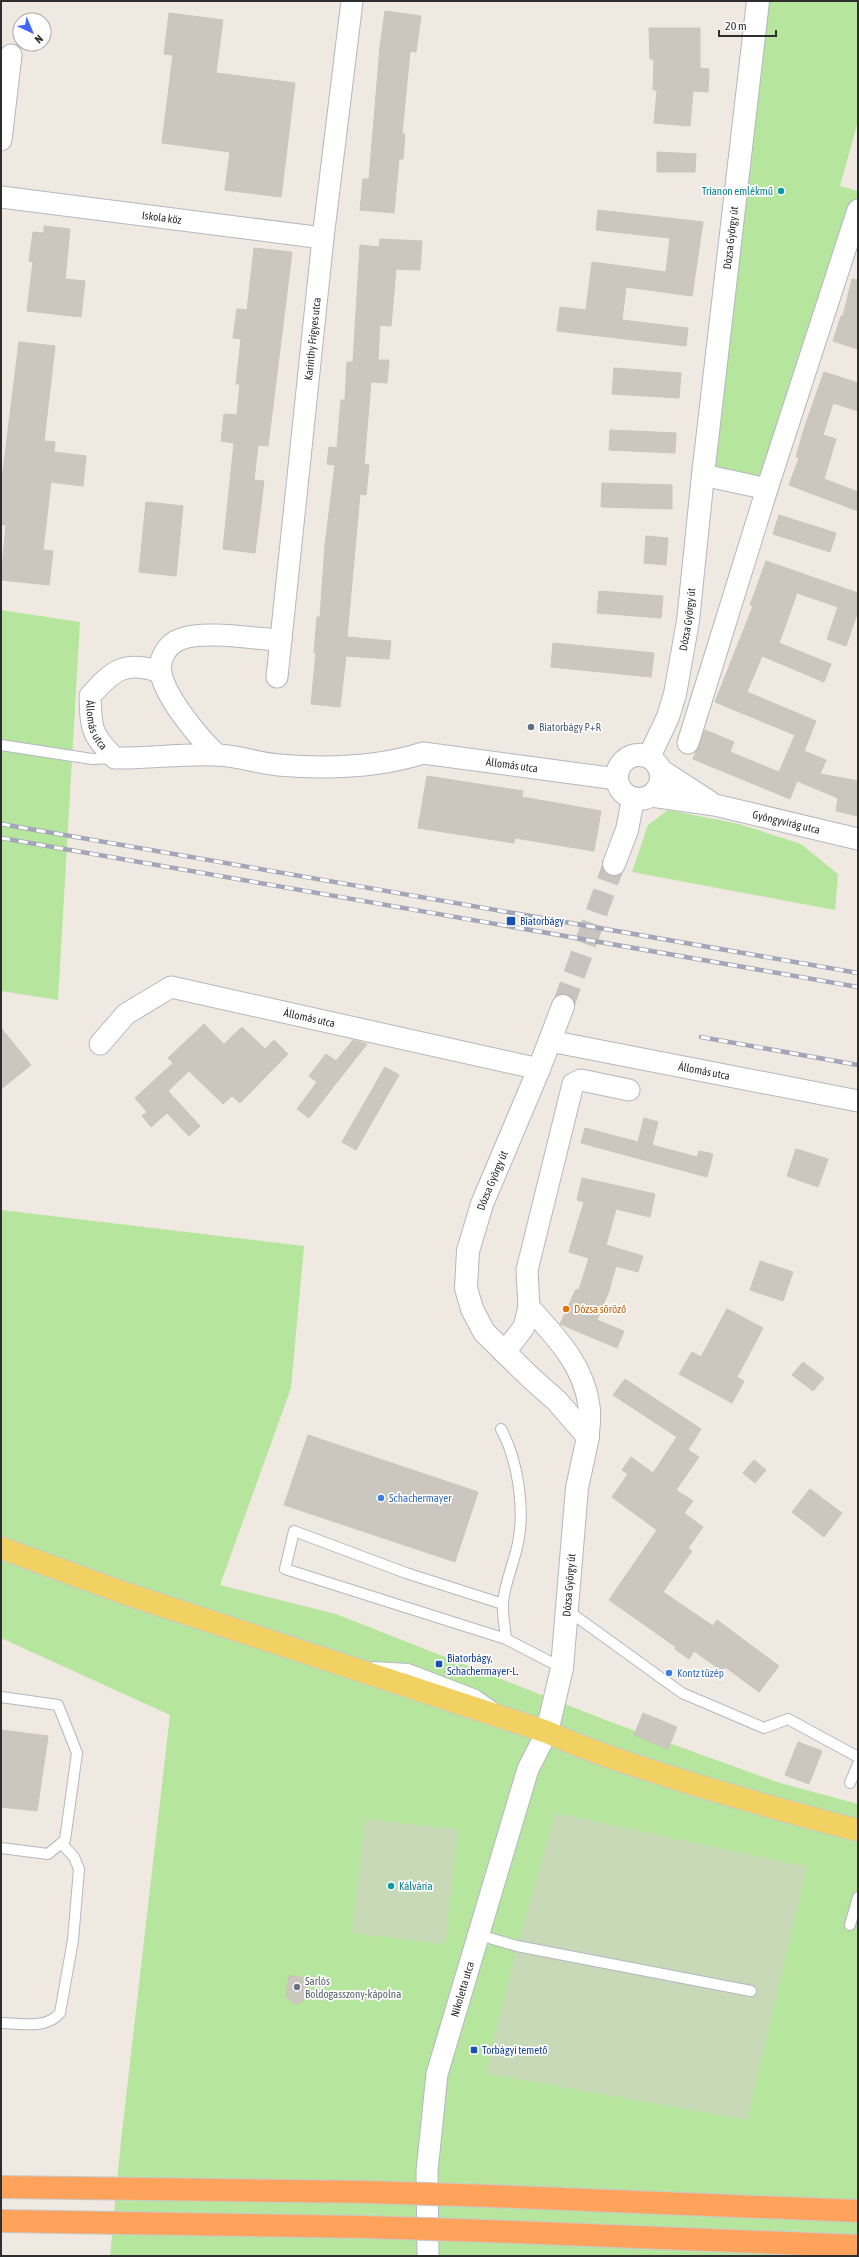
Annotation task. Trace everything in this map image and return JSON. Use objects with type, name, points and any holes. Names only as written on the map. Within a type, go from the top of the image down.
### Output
[{"type":"highway","points":[[1,2187],[367,2192],[858,2211]]},
{"type":"highway","points":[[1,2221],[365,2227],[858,2246]]},
{"type":"main road","points":[[1,1548],[124,1593],[518,1724],[547,1732],[575,1745],[641,1768],[798,1815],[858,1830]]},
{"type":"street","name":"Karinthy Frigyes utca","points":[[277,677],[323,238],[352,1]]},
{"type":"street","name":"Dózsa György út","points":[[614,864],[626,830],[642,797],[658,789],[661,782],[655,763],[677,684],[688,621],[703,476],[758,1]]},
{"type":"street","points":[[1,140],[11,55]]},
{"type":"street","name":"Iskola köz","points":[[1,197],[323,238]]},
{"type":"street","points":[[688,743],[767,488],[858,210]]},
{"type":"street","points":[[703,476],[767,488]]},
{"type":"street","points":[[217,755],[201,740],[170,696],[160,672],[165,651],[171,644],[181,639],[196,635],[281,640]]},
{"type":"street","name":"Állomás utca","points":[[160,672],[141,666],[115,671],[90,696],[93,729],[99,743],[115,758],[217,755],[278,765],[335,768],[405,759],[423,753],[617,778]]},
{"type":"street","points":[[677,684],[704,692]]},
{"type":"street","points":[[642,797],[625,794],[620,788],[617,778],[620,767],[627,759],[638,755],[655,763]]},
{"type":"street","name":"Gyöngyvirág utca","points":[[655,763],[715,805]]},
{"type":"street","name":"Gyöngyvirág utca","points":[[642,797],[715,805],[858,839]]},
{"type":"street","name":"Állomás utca","points":[[100,1044],[126,1014],[171,986],[539,1069]]},
{"type":"street","name":"Dózsa György út","points":[[563,1006],[539,1069],[482,1204],[468,1250],[466,1288],[472,1309],[484,1332],[504,1353],[557,1401],[588,1437]]},
{"type":"street","name":"Állomás utca","points":[[550,1041],[858,1101]]},
{"type":"street","points":[[504,1353],[524,1327],[529,1307],[527,1270],[573,1084],[581,1080],[630,1090]]},
{"type":"street","name":"Dózsa György út","points":[[529,1307],[564,1347],[583,1378],[590,1407],[588,1437],[577,1488],[565,1609],[562,1668],[547,1732]]},
{"type":"street","name":"Nikoletta utca","points":[[428,2256],[427,2171],[437,2074],[464,1978],[479,1935],[528,1769],[547,1732]]},
{"type":"lane","name":"Állomás utca","points":[[1,745],[92,759],[115,758]]},
{"type":"lane","points":[[501,1429],[509,1444],[514,1463],[518,1490],[519,1517],[518,1542],[508,1575],[503,1604],[506,1639]]},
{"type":"lane","points":[[503,1604],[406,1573],[294,1531],[285,1569],[506,1639],[562,1668]]},
{"type":"lane","points":[[565,1609],[682,1693],[764,1728],[788,1719],[858,1758]]},
{"type":"lane","points":[[1,1697],[58,1706],[77,1753],[65,1840],[48,1854],[1,1848]]},
{"type":"lane","points":[[850,1783],[858,1764]]},
{"type":"lane","points":[[1,2022],[44,2024],[53,2021],[60,2013],[73,1940],[79,1869],[74,1857],[61,1843]]},
{"type":"lane","points":[[850,1925],[858,1897]]},
{"type":"lane","points":[[479,1935],[517,1946],[751,1991]]},
{"type":"green space","points":[[758,1],[858,1],[858,121],[840,186],[858,191],[858,210],[767,489],[703,475]]},
{"type":"green space","points":[[1,610],[80,622],[58,1000],[1,991]]},
{"type":"green space","points":[[668,810],[739,824],[801,844],[838,874],[835,910],[632,872],[648,825]]},
{"type":"green space","points":[[1,1210],[304,1246],[291,1388],[220,1585],[336,1614],[608,1721],[780,1783],[858,1804],[858,2256],[110,2256],[121,2141],[170,1715],[1,1638]]},
{"type":"green space","points":[[555,1813],[807,1867],[747,2120],[485,2073],[517,1946]]},
{"type":"green space","points":[[365,1819],[458,1829],[445,1944],[352,1933]]},
{"type":"building","points":[[385,11],[421,16],[416,52],[410,51],[402,134],[405,134],[403,159],[399,159],[394,213],[360,210],[363,179],[369,179],[380,47]]},
{"type":"building","points":[[169,13],[223,20],[216,73],[295,83],[281,197],[225,190],[230,152],[162,143],[173,55],[164,54]]},
{"type":"building","points":[[649,28],[700,28],[700,68],[709,69],[708,92],[693,91],[690,126],[654,123],[657,90],[653,90],[654,59],[650,59]]},
{"type":"building","points":[[657,152],[696,154],[695,172],[657,172]]},
{"type":"building","points":[[598,210],[703,222],[692,296],[626,287],[622,320],[688,328],[686,346],[557,331],[560,307],[586,310],[592,262],[666,272],[670,238],[596,230]]},
{"type":"building","points":[[44,226],[70,229],[65,279],[85,281],[81,317],[27,311],[33,262],[29,261],[33,232],[44,233]]},
{"type":"building","points":[[380,239],[422,241],[420,270],[396,269],[391,326],[380,325],[378,360],[389,360],[387,383],[371,382],[364,464],[369,465],[366,495],[360,494],[347,637],[391,641],[389,659],[346,656],[340,707],[311,704],[316,653],[314,653],[317,617],[320,617],[325,545],[335,465],[327,464],[329,447],[337,448],[341,400],[345,400],[347,362],[353,362],[360,245],[379,247]]},
{"type":"building","points":[[254,248],[292,252],[268,446],[258,445],[254,480],[264,481],[255,553],[223,549],[234,443],[221,441],[224,414],[237,415],[240,384],[236,384],[241,339],[233,338],[237,309],[247,310]]},
{"type":"building","points":[[852,279],[858,280],[858,349],[833,341],[841,316],[843,316]]},
{"type":"building","points":[[19,342],[55,346],[44,441],[55,442],[54,452],[86,456],[83,486],[51,482],[43,550],[53,551],[49,585],[1,580],[6,525],[1,524],[1,487]]},
{"type":"building","points":[[614,368],[681,373],[679,398],[612,394]]},
{"type":"building","points":[[824,372],[858,383],[858,411],[833,403],[823,435],[836,439],[824,479],[858,492],[858,511],[789,485],[799,458],[796,457],[804,429]]},
{"type":"building","points":[[610,430],[676,433],[675,453],[609,450]]},
{"type":"building","points":[[602,483],[672,485],[672,509],[601,507]]},
{"type":"building","points":[[146,502],[183,506],[176,576],[139,572]]},
{"type":"building","points":[[779,515],[836,533],[830,552],[773,534]]},
{"type":"building","points":[[646,536],[668,538],[666,565],[644,563]]},
{"type":"building","points":[[766,561],[858,593],[858,611],[846,646],[827,639],[838,607],[797,593],[779,643],[831,664],[824,682],[762,656],[747,692],[816,721],[804,751],[826,760],[820,774],[858,781],[858,816],[836,811],[838,798],[797,781],[790,799],[693,759],[705,730],[734,742],[730,752],[779,772],[795,735],[715,702],[753,606],[750,605]]},
{"type":"building","points":[[599,591],[663,596],[661,618],[597,613]]},
{"type":"building","points":[[553,643],[654,653],[651,677],[551,667]]},
{"type":"building","points":[[427,776],[523,791],[522,797],[601,811],[594,851],[515,838],[514,843],[418,828]]},
{"type":"building","points":[[204,1024],[224,1044],[242,1027],[265,1049],[274,1040],[288,1054],[240,1103],[232,1096],[223,1104],[189,1071],[168,1091],[200,1126],[189,1136],[167,1113],[151,1127],[142,1116],[147,1112],[135,1098],[173,1063],[168,1058]]},
{"type":"building","points":[[1,1028],[31,1065],[1,1089]]},
{"type":"building","points":[[353,1040],[367,1044],[309,1118],[297,1109],[317,1082],[309,1076],[326,1054],[336,1061]]},
{"type":"building","points":[[385,1067],[399,1075],[356,1150],[342,1142]]},
{"type":"building","points":[[644,1118],[658,1122],[652,1145],[697,1157],[699,1151],[713,1154],[707,1177],[581,1143],[585,1128],[638,1142]]},
{"type":"building","points":[[796,1149],[828,1159],[818,1187],[787,1176]]},
{"type":"building","points":[[582,1178],[655,1194],[650,1217],[616,1209],[606,1245],[643,1256],[638,1272],[616,1266],[609,1291],[597,1320],[624,1331],[617,1348],[560,1324],[576,1289],[579,1290],[589,1258],[569,1252],[584,1202],[577,1200]]},
{"type":"building","points":[[760,1261],[793,1272],[783,1301],[750,1290]]},
{"type":"building","points":[[727,1309],[763,1328],[737,1377],[744,1381],[732,1403],[679,1374],[692,1352],[701,1357]]},
{"type":"building","points":[[803,1362],[824,1378],[813,1391],[792,1375]]},
{"type":"building","points":[[625,1379],[701,1429],[688,1450],[699,1457],[676,1490],[693,1501],[684,1513],[703,1527],[688,1548],[692,1551],[663,1592],[713,1626],[717,1620],[779,1666],[759,1692],[725,1667],[722,1671],[694,1651],[689,1659],[675,1649],[676,1647],[609,1600],[657,1530],[612,1497],[628,1474],[622,1470],[631,1457],[653,1473],[677,1437],[613,1395]]},
{"type":"building","name":"Schachermayer","points":[[308,1435],[478,1492],[455,1562],[284,1505]]},
{"type":"building","points":[[754,1460],[766,1470],[755,1483],[743,1473]]},
{"type":"building","points":[[810,1489],[842,1513],[824,1537],[792,1512]]},
{"type":"building","points":[[643,1713],[677,1727],[668,1749],[634,1735]]},
{"type":"building","points":[[1,1730],[48,1736],[37,1811],[1,1807]]},
{"type":"building","points":[[798,1742],[822,1751],[809,1784],[785,1775]]},
{"type":"building","name":"Sarlós Boldogasszony-kápolna","points":[[289,1975],[308,1979],[306,1998],[298,2004],[291,2002],[286,1995]]},
{"type":"tunnel","points":[[563,1006],[614,864]]},
{"type":"railway","points":[[1,824],[858,973]]},
{"type":"railway","points":[[1,838],[858,987]]},
{"type":"railway","points":[[701,1037],[858,1065]]},
{"type":"place","name":"Trianon emlékmű","points":[[781,191]]},
{"type":"place","name":"Biatorbágy P+R","points":[[531,727]]},
{"type":"place","name":"Biatorbágy","points":[[511,921]]},
{"type":"place","name":"Dózsa söröző","points":[[566,1309]]},
{"type":"place","name":"Schachermayer","points":[[381,1498]]},
{"type":"place","name":"Biatorbágy, Schachermayer-L.","points":[[439,1664]]},
{"type":"place","name":"Kontz tüzép","points":[[669,1673]]},
{"type":"place","name":"Kálvária","points":[[391,1886]]},
{"type":"place","name":"Sarlós Boldogasszony-kápolna","points":[[297,1987]]},
{"type":"place","name":"Torbágyi temető","points":[[474,2050]]}]
